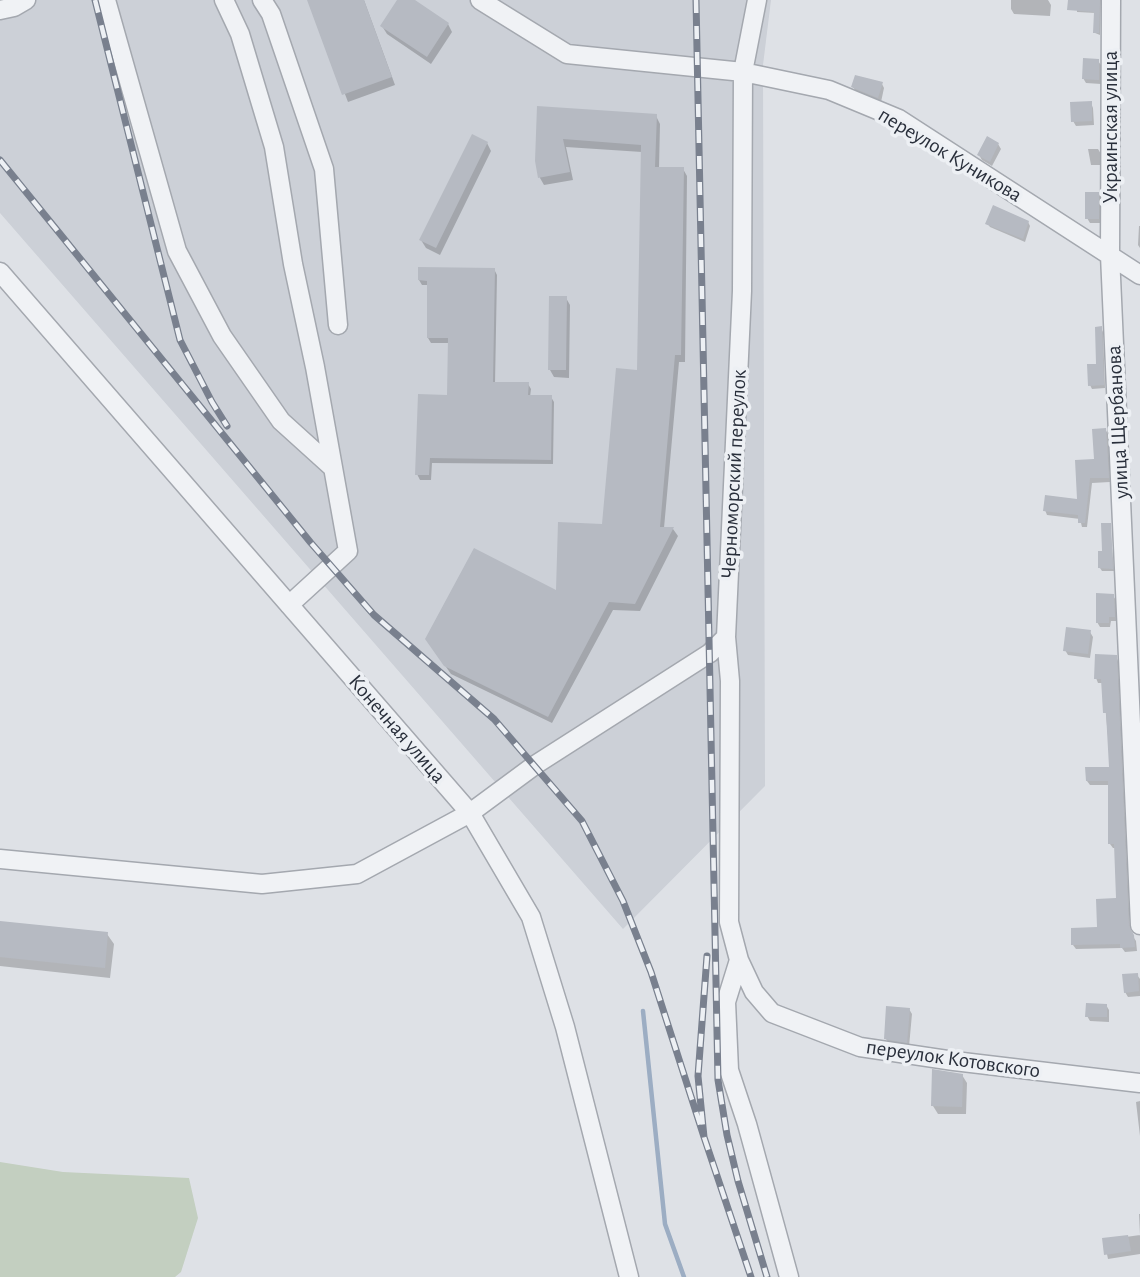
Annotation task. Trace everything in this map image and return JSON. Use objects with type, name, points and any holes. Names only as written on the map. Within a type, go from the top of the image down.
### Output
[{"type":"street","points":[[0,10],[14,7],[26,0]]},
{"type":"street","points":[[106,0],[177,251],[222,336],[281,421],[333,468]]},
{"type":"street","points":[[224,0],[240,34],[274,147],[293,264],[348,551],[289,605]]},
{"type":"street","points":[[262,0],[271,14],[324,169],[338,325]]},
{"type":"street","name":"Черноморский переулок","points":[[757,0],[743,72],[742,291],[726,637],[730,681],[729,922],[739,960],[754,992],[772,1013]]},
{"type":"street","name":"Украинская улица","points":[[1110,255],[1111,0]]},
{"type":"street","name":"переулок Куникова","points":[[483,1],[567,54],[743,72],[829,90],[899,119],[1140,275]]},
{"type":"street","name":"улица Щербанова","points":[[1110,255],[1140,925]]},
{"type":"street","name":"Конечная улица","points":[[0,272],[470,813],[531,916],[565,1027],[629,1277]]},
{"type":"street","points":[[0,859],[262,884],[357,874],[470,813],[535,765],[710,653],[726,637]]},
{"type":"street","points":[[739,960],[726,1002],[729,1070],[747,1124],[789,1277]]},
{"type":"street","name":"переулок Котовского","points":[[772,1013],[860,1047],[1140,1083]]},
{"type":"shaded area","points":[[0,0],[771,0],[763,65],[765,786],[623,929],[0,213]]},
{"type":"green space","points":[[0,1162],[63,1172],[189,1178],[198,1218],[181,1272],[175,1277],[0,1277]]},
{"type":"building","points":[[307,0],[364,0],[392,77],[342,95]]},
{"type":"building","points":[[397,0],[415,0],[449,23],[427,57],[380,26]]},
{"type":"building","points":[[1068,0],[1100,0],[1099,33],[1093,33],[1094,12],[1067,10]]},
{"type":"building","points":[[1083,58],[1099,59],[1099,80],[1082,79]]},
{"type":"building","points":[[855,75],[883,82],[878,98],[851,87]]},
{"type":"building","points":[[1092,101],[1092,121],[1071,122],[1070,102]]},
{"type":"building","points":[[537,106],[657,114],[655,167],[684,167],[681,355],[675,355],[660,527],[674,527],[635,604],[609,602],[548,717],[444,666],[425,639],[474,548],[556,590],[558,522],[602,524],[616,368],[637,370],[641,145],[563,139],[570,172],[538,178],[535,161]]},
{"type":"building","points":[[472,134],[488,142],[436,248],[419,240]]},
{"type":"building","points":[[987,136],[999,143],[990,162],[977,155]]},
{"type":"building","points":[[1085,192],[1099,192],[1099,219],[1085,219]]},
{"type":"building","points":[[993,205],[1029,221],[1023,239],[985,224]]},
{"type":"building","points":[[418,267],[495,268],[493,382],[529,382],[528,395],[552,395],[551,460],[430,458],[429,475],[415,475],[418,394],[447,395],[448,338],[427,338],[427,281],[418,280]]},
{"type":"building","points":[[549,296],[567,296],[566,370],[548,370]]},
{"type":"building","points":[[1102,326],[1104,385],[1088,386],[1087,364],[1096,364],[1095,327]]},
{"type":"building","points":[[1106,428],[1109,478],[1090,478],[1085,523],[1078,523],[1078,515],[1043,511],[1045,495],[1077,499],[1075,460],[1094,459],[1092,429]]},
{"type":"building","points":[[1101,523],[1111,523],[1113,569],[1098,568],[1098,551],[1102,551]]},
{"type":"building","points":[[1096,593],[1114,594],[1115,617],[1109,617],[1109,623],[1096,623]]},
{"type":"building","points":[[1066,627],[1091,630],[1088,654],[1063,651]]},
{"type":"building","points":[[1095,654],[1117,655],[1129,926],[1134,935],[1135,947],[1120,948],[1120,944],[1071,945],[1071,928],[1097,927],[1096,899],[1116,898],[1114,844],[1108,844],[1108,781],[1086,781],[1085,767],[1109,767],[1101,679],[1094,679]]},
{"type":"building","points":[[0,921],[108,932],[105,968],[0,957]]},
{"type":"building","points":[[1138,973],[1139,991],[1124,993],[1122,974]]},
{"type":"building","points":[[1086,1003],[1107,1004],[1107,1017],[1085,1017]]},
{"type":"building","points":[[886,1006],[910,1008],[907,1043],[884,1039]]},
{"type":"building","points":[[932,1069],[963,1074],[962,1107],[931,1106]]},
{"type":"building","points":[[1128,1235],[1131,1251],[1104,1255],[1102,1238]]},
{"type":"waterway","points":[[643,1011],[665,1224],[684,1277]]},
{"type":"railway","points":[[95,0],[180,340],[227,426]]},
{"type":"railway","points":[[696,0],[718,1080],[738,1181],[767,1277]]},
{"type":"railway","points":[[0,160],[311,543],[374,615],[494,719],[582,821],[623,901],[651,972],[704,1137]]},
{"type":"railway","points":[[707,956],[698,1076],[704,1137],[751,1277]]}]
